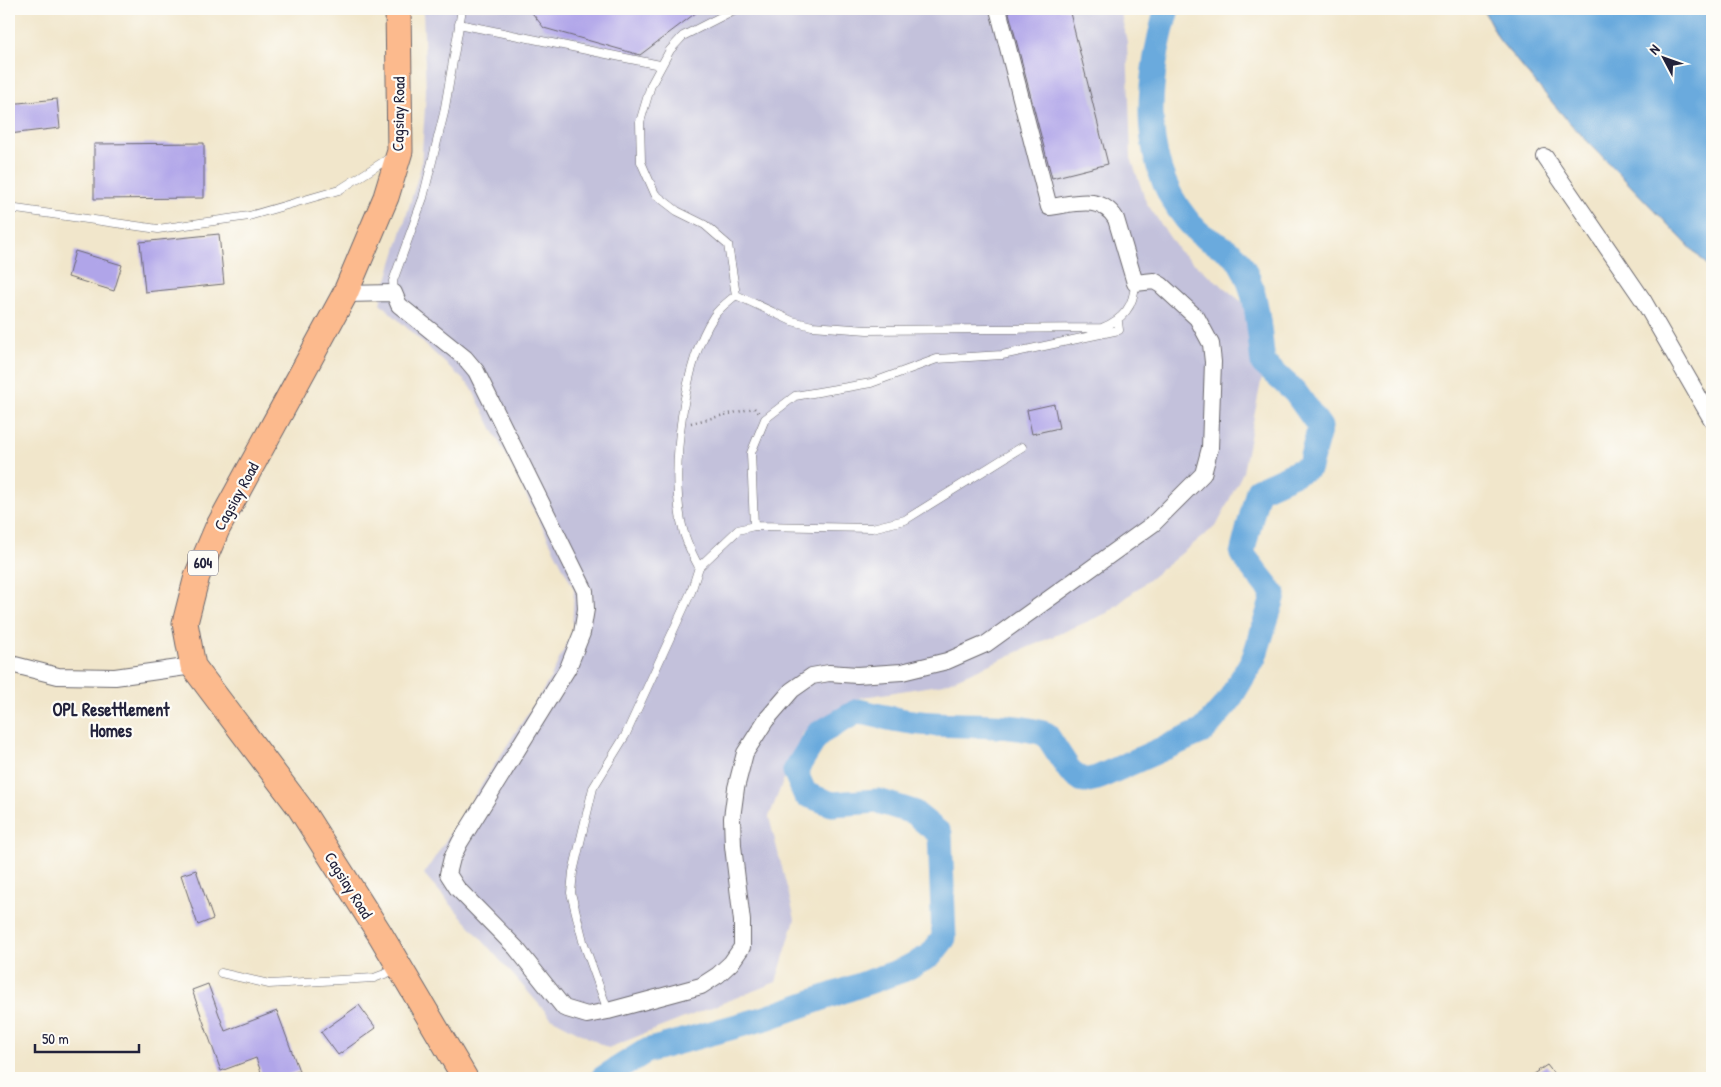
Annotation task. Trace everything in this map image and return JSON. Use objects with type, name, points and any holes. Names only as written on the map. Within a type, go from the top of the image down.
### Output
[{"type":"main road","name":"Cagsiay Road","points":[[398,9],[400,151],[386,197],[345,294],[217,529],[197,576],[185,623],[193,666],[300,808],[466,1078]]},
{"type":"street","points":[[345,294],[394,293],[400,306],[465,358],[476,371],[585,591],[586,609],[582,632],[568,668],[460,842],[452,858],[448,874],[457,888],[516,948],[564,1008],[587,1015],[701,986],[731,963],[742,947],[742,921],[732,846],[732,818],[736,788],[745,753],[766,720],[792,690],[812,676],[829,673],[857,675],[902,672],[947,661],[986,644],[1154,524],[1203,474],[1210,448],[1211,344],[1197,318],[1162,285],[1154,281],[1135,283],[1116,219],[1111,211],[1095,202],[1049,207],[998,9]]},
{"type":"street","points":[[1545,156],[1643,300],[1712,420]]},
{"type":"street","points":[[9,661],[12,664],[58,676],[115,677],[193,666]]},
{"type":"lane","points":[[394,293],[393,281],[423,198],[444,113],[462,9]]},
{"type":"lane","points":[[736,9],[683,36],[670,50],[650,85],[640,122],[641,162],[655,194],[677,211],[705,225],[728,245],[736,294]]},
{"type":"lane","points":[[459,24],[660,65]]},
{"type":"lane","points":[[9,208],[158,229],[240,217],[339,190],[400,151]]},
{"type":"lane","points":[[736,294],[792,321],[812,326],[867,330],[1102,328],[1118,322],[1132,302],[1135,283]]},
{"type":"lane","points":[[699,567],[687,545],[680,520],[677,472],[680,425],[699,343],[715,314],[736,294]]},
{"type":"lane","points":[[754,526],[751,453],[765,419],[795,396],[872,382],[937,360],[1002,355],[1119,330],[1118,322]]},
{"type":"lane","points":[[608,1011],[583,941],[571,893],[573,872],[593,788],[625,736],[691,592],[699,567],[738,530],[754,526],[872,528],[905,520],[1022,447]]},
{"type":"lane","points":[[220,973],[269,984],[374,978],[400,968]]},
{"type":"path","points":[[680,425],[754,408],[765,419]]},
{"type":"shaded area","points":[[423,9],[1120,9],[1127,42],[1131,158],[1146,202],[1179,251],[1242,302],[1262,377],[1243,472],[1217,525],[1107,613],[944,684],[858,698],[802,733],[769,817],[795,919],[776,982],[608,1048],[551,1018],[424,874],[550,679],[572,632],[574,589],[471,387],[380,303],[421,167],[426,93]]},
{"type":"water","points":[[1483,9],[1712,9],[1712,270],[1568,121],[1500,41]]},
{"type":"building","points":[[529,9],[701,9],[640,55],[544,28]]},
{"type":"building","points":[[1008,9],[1069,9],[1108,164],[1052,178]]},
{"type":"building","points":[[57,99],[60,128],[9,134],[9,104]]},
{"type":"building","points":[[204,143],[204,198],[94,199],[94,144]]},
{"type":"building","points":[[219,234],[224,284],[145,292],[140,242]]},
{"type":"building","points":[[75,251],[122,265],[114,291],[68,277]]},
{"type":"building","points":[[1054,404],[1059,428],[1032,434],[1027,410]]},
{"type":"building","points":[[196,870],[213,919],[198,925],[181,875]]},
{"type":"building","points":[[208,984],[225,1031],[277,1011],[299,1071],[278,1078],[263,1078],[256,1058],[221,1071],[192,990]]},
{"type":"building","points":[[359,1005],[376,1028],[338,1055],[321,1032]]},
{"type":"building","points":[[1547,1065],[1554,1074],[1547,1078],[1527,1078]]},
{"type":"waterway","points":[[603,1078],[646,1051],[766,1018],[903,970],[930,956],[944,938],[940,834],[913,812],[878,801],[832,804],[805,794],[795,771],[818,734],[858,711],[915,722],[1033,730],[1046,734],[1070,771],[1084,781],[1097,778],[1203,731],[1228,702],[1254,658],[1274,595],[1242,554],[1258,490],[1309,467],[1320,427],[1295,392],[1263,363],[1254,297],[1239,261],[1230,252],[1196,230],[1177,206],[1164,181],[1155,153],[1151,96],[1154,66],[1167,9]]},
{"type":"district","name":"OPL Resettlement Homes","points":[[111,720]]}]
